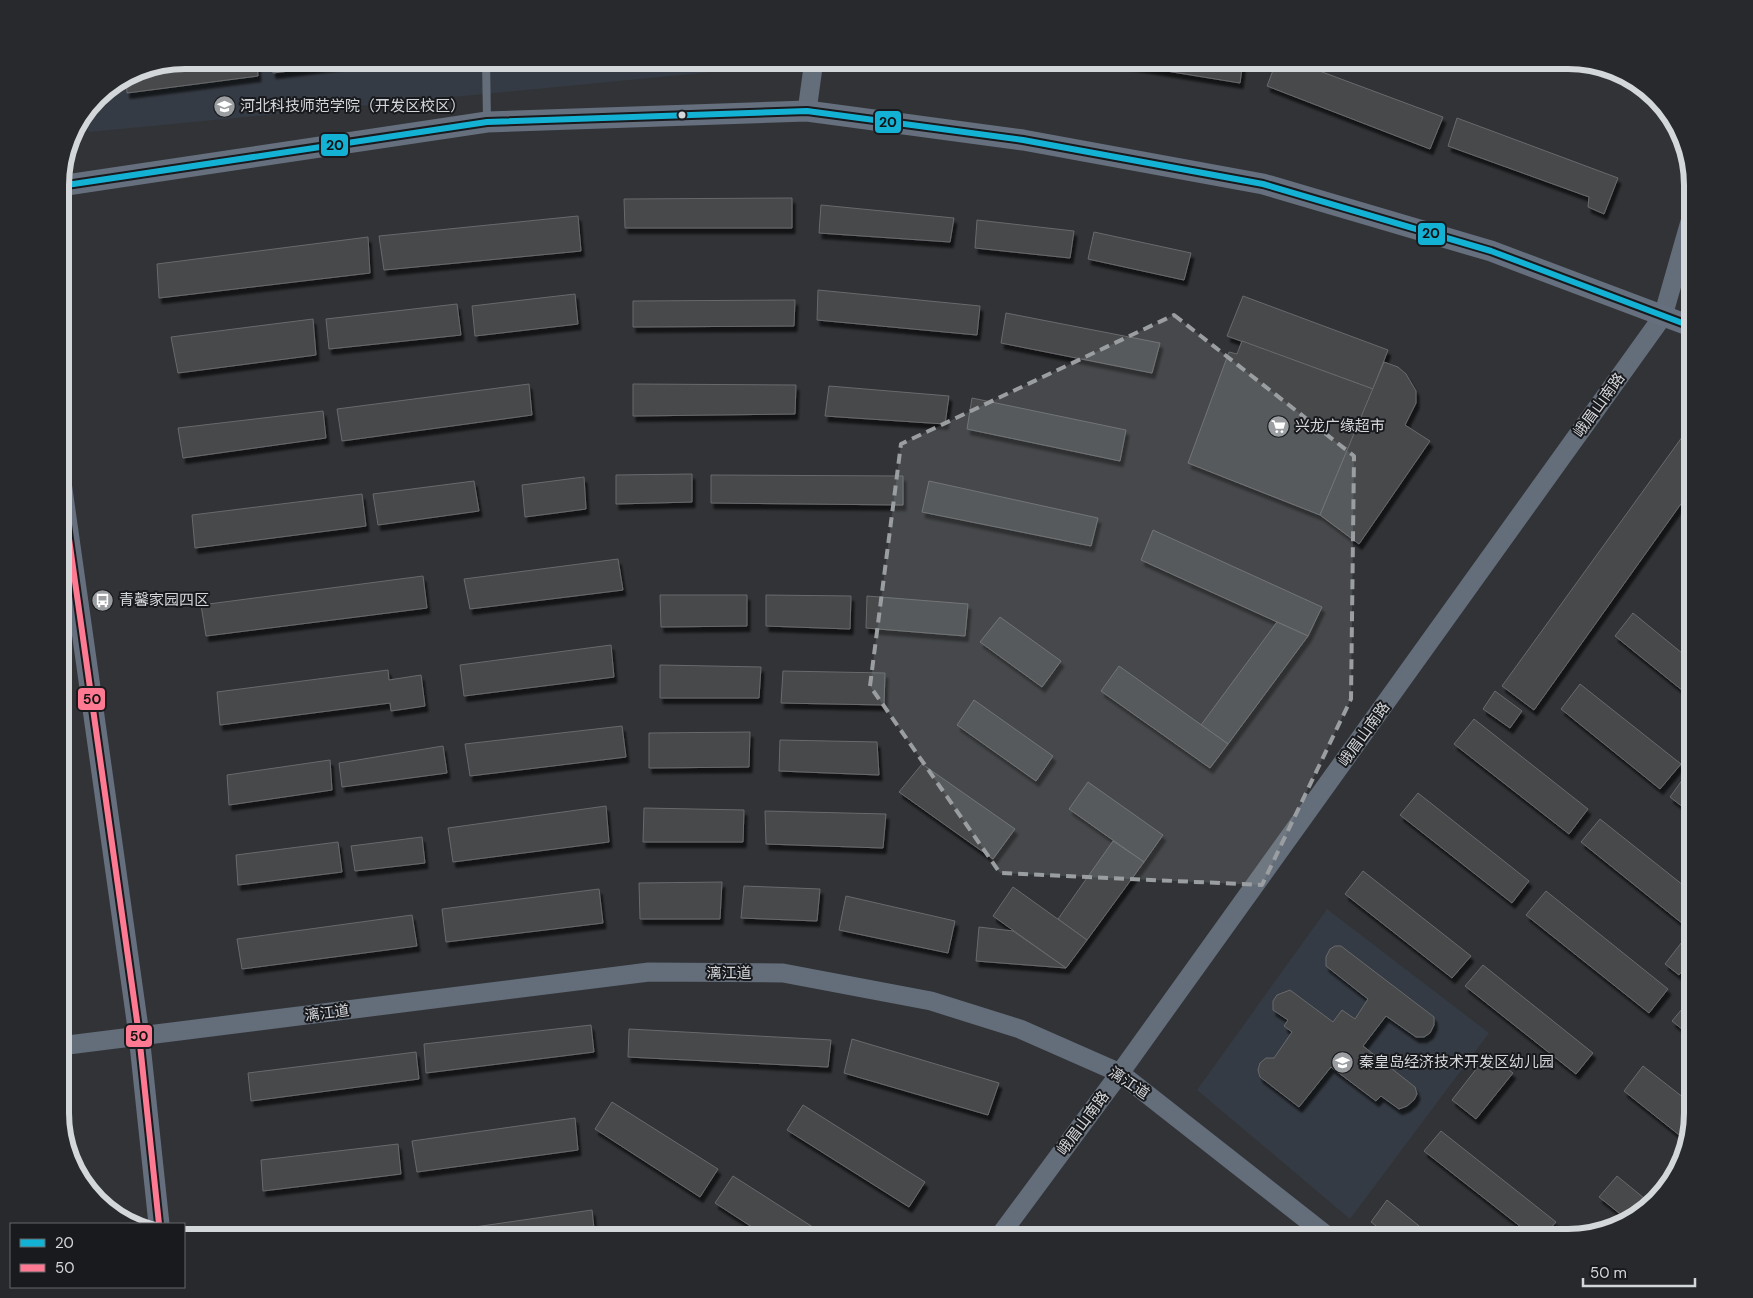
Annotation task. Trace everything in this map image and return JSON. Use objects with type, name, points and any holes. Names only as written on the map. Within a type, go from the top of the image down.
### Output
[{"type":"main road","points":[[69,185],[487,122],[807,111],[1023,140],[1263,184],[1491,251],[1684,324]]},
{"type":"main road","points":[[69,540],[139,1035],[160,1223]]},
{"type":"street","points":[[807,111],[813,69]]},
{"type":"street","name":"峨眉山南路","points":[[1005,1229],[1120,1073],[1663,316],[1684,242]]},
{"type":"street","name":"漓江道","points":[[69,1045],[650,972],[784,973],[931,1001],[1020,1029],[1120,1073],[1319,1229]]},
{"type":"lane","points":[[486,69],[487,122]]},
{"type":"highlighted area","points":[[1174,315],[1354,456],[1351,699],[1262,885],[1000,873],[870,686],[901,444]]},
{"type":"shaded area","name":"河北科技师范学院（开发区校区）","points":[[177,69],[744,69],[90,132],[84,126],[88,120],[120,88],[147,75]]},
{"type":"shaded area","name":"秦皇岛经济技术开发区幼儿园","points":[[1327,909],[1489,1033],[1350,1219],[1197,1090]]},
{"type":"building","points":[[177,69],[258,69],[258,76],[127,93],[126,85],[147,75],[162,71]]},
{"type":"building","points":[[272,69],[306,69],[273,73]]},
{"type":"building","points":[[1154,69],[1242,69],[1240,83]]},
{"type":"building","points":[[1274,69],[1314,69],[1443,117],[1430,149],[1267,86]]},
{"type":"building","points":[[1457,118],[1618,178],[1604,214],[1588,207],[1589,197],[1448,146]]},
{"type":"building","points":[[792,198],[792,228],[625,228],[624,199]]},
{"type":"building","points":[[821,205],[954,218],[950,242],[819,233]]},
{"type":"building","points":[[578,216],[581,251],[384,270],[379,236]]},
{"type":"building","points":[[977,220],[1074,231],[1070,258],[975,248]]},
{"type":"building","points":[[1094,232],[1191,253],[1184,280],[1088,259]]},
{"type":"building","points":[[368,237],[370,273],[159,298],[157,264]]},
{"type":"building","points":[[818,290],[980,306],[977,335],[817,320]]},
{"type":"building","points":[[575,294],[578,324],[475,336],[472,306]]},
{"type":"building","points":[[1243,296],[1388,350],[1373,389],[1227,336]]},
{"type":"building","points":[[795,300],[794,326],[633,327],[633,301]]},
{"type":"building","points":[[457,304],[461,335],[329,349],[326,319]]},
{"type":"building","points":[[1006,313],[1160,343],[1152,373],[1001,343]]},
{"type":"building","points":[[313,319],[316,355],[178,373],[171,337]]},
{"type":"building","name":"兴龙广缘超市","points":[[1242,341],[1373,389],[1320,515],[1188,463],[1229,352],[1237,354]]},
{"type":"building","points":[[1384,362],[1398,367],[1406,374],[1416,391],[1416,403],[1405,425],[1430,441],[1359,544],[1320,515]]},
{"type":"building","points":[[529,384],[532,415],[342,441],[337,409]]},
{"type":"building","points":[[633,384],[796,385],[795,414],[633,416]]},
{"type":"building","points":[[829,386],[949,396],[945,424],[825,416]]},
{"type":"building","points":[[972,398],[1126,430],[1120,461],[967,429]]},
{"type":"building","points":[[323,411],[326,438],[183,458],[178,428]]},
{"type":"building","points":[[1684,434],[1684,500],[1534,710],[1502,686]]},
{"type":"building","points":[[692,474],[692,502],[616,504],[616,475]]},
{"type":"building","points":[[711,475],[903,476],[903,505],[711,503]]},
{"type":"building","points":[[584,477],[586,509],[525,517],[522,485]]},
{"type":"building","points":[[474,481],[479,511],[378,525],[373,494]]},
{"type":"building","points":[[929,481],[1098,518],[1091,546],[922,512]]},
{"type":"building","points":[[362,494],[366,526],[195,548],[192,515]]},
{"type":"building","points":[[1153,530],[1322,607],[1308,636],[1141,560]]},
{"type":"building","points":[[618,559],[623,590],[470,609],[464,579]]},
{"type":"building","points":[[423,576],[427,608],[206,636],[201,605]]},
{"type":"building","points":[[660,595],[747,595],[747,626],[661,627]]},
{"type":"building","points":[[766,595],[851,596],[850,629],[766,626]]},
{"type":"building","points":[[867,596],[968,604],[965,636],[866,628]]},
{"type":"building","points":[[1633,613],[1684,655],[1684,692],[1615,636]]},
{"type":"building","points":[[1000,617],[1061,661],[1042,687],[980,642]]},
{"type":"building","points":[[1277,622],[1308,636],[1228,744],[1201,725]]},
{"type":"building","points":[[611,645],[614,677],[464,696],[460,665]]},
{"type":"building","points":[[660,665],[761,667],[759,698],[660,698]]},
{"type":"building","points":[[1119,666],[1228,744],[1210,768],[1101,691]]},
{"type":"building","points":[[388,670],[389,680],[421,675],[425,706],[391,711],[390,703],[220,725],[217,692]]},
{"type":"building","points":[[783,671],[885,673],[884,705],[781,703]]},
{"type":"building","points":[[1580,684],[1681,764],[1660,789],[1561,709]]},
{"type":"building","points":[[1495,691],[1522,711],[1510,728],[1483,709]]},
{"type":"building","points":[[974,700],[1053,756],[1036,781],[957,725]]},
{"type":"building","points":[[1474,719],[1588,809],[1569,834],[1454,744]]},
{"type":"building","points":[[622,726],[626,757],[470,776],[465,744]]},
{"type":"building","points":[[750,732],[749,767],[649,768],[649,733]]},
{"type":"building","points":[[780,740],[877,742],[879,775],[779,771]]},
{"type":"building","points":[[443,746],[447,773],[342,787],[339,763]]},
{"type":"building","points":[[330,760],[332,790],[229,805],[227,775]]},
{"type":"building","points":[[922,764],[1015,829],[993,859],[899,792]]},
{"type":"building","points":[[1684,778],[1684,808],[1670,797]]},
{"type":"building","points":[[1088,782],[1163,835],[1144,862],[1069,809]]},
{"type":"building","points":[[1418,793],[1529,881],[1512,903],[1400,815]]},
{"type":"building","points":[[606,806],[609,842],[453,862],[448,828]]},
{"type":"building","points":[[644,808],[744,810],[743,842],[643,842]]},
{"type":"building","points":[[765,811],[886,814],[883,848],[766,844]]},
{"type":"building","points":[[1600,819],[1684,886],[1684,925],[1581,842]]},
{"type":"building","points":[[422,837],[425,863],[355,871],[351,846]]},
{"type":"building","points":[[1113,841],[1144,862],[1087,940],[1058,919]]},
{"type":"building","points":[[338,842],[342,872],[238,885],[236,855]]},
{"type":"building","points":[[1363,871],[1471,956],[1452,978],[1345,894]]},
{"type":"building","points":[[722,882],[720,919],[640,919],[639,883]]},
{"type":"building","points":[[744,886],[820,889],[817,921],[741,918]]},
{"type":"building","points":[[1013,887],[1087,940],[1066,968],[993,916]]},
{"type":"building","points":[[599,889],[603,923],[446,942],[442,909]]},
{"type":"building","points":[[1546,891],[1668,989],[1649,1013],[1526,915]]},
{"type":"building","points":[[846,896],[955,921],[948,953],[839,930]]},
{"type":"building","points":[[412,915],[417,946],[242,969],[237,939]]},
{"type":"building","points":[[979,927],[1013,931],[1066,968],[976,961]]},
{"type":"building","points":[[1684,939],[1684,969],[1679,975],[1665,964]]},
{"type":"building","points":[[1335,946],[1341,946],[1434,1017],[1434,1025],[1430,1033],[1424,1037],[1416,1037],[1386,1016],[1363,1046],[1415,1087],[1417,1094],[1414,1100],[1407,1106],[1399,1109],[1381,1096],[1376,1101],[1331,1067],[1299,1107],[1260,1077],[1258,1070],[1260,1063],[1266,1058],[1274,1058],[1292,1032],[1284,1026],[1288,1020],[1273,1010],[1273,1001],[1277,995],[1290,990],[1333,1022],[1342,1010],[1355,1019],[1368,999],[1326,966],[1326,957],[1330,949]]},
{"type":"building","points":[[1483,965],[1593,1053],[1576,1074],[1465,986]]},
{"type":"building","points":[[1684,1007],[1684,1031],[1672,1021]]},
{"type":"building","points":[[591,1025],[594,1052],[426,1073],[424,1044]]},
{"type":"building","points":[[629,1029],[831,1040],[828,1067],[628,1057]]},
{"type":"building","points":[[852,1039],[999,1083],[988,1115],[844,1073]]},
{"type":"building","points":[[416,1052],[419,1079],[251,1101],[248,1073]]},
{"type":"building","points":[[1488,1054],[1513,1073],[1476,1119],[1452,1100]]},
{"type":"building","points":[[1643,1066],[1684,1098],[1681,1137],[1624,1091]]},
{"type":"building","points":[[612,1102],[718,1169],[700,1197],[595,1129]]},
{"type":"building","points":[[803,1105],[925,1182],[909,1207],[787,1130]]},
{"type":"building","points":[[575,1118],[578,1150],[417,1172],[412,1141]]},
{"type":"building","points":[[1441,1131],[1556,1222],[1550,1229],[1524,1229],[1424,1151]]},
{"type":"building","points":[[398,1144],[401,1174],[263,1191],[261,1160]]},
{"type":"building","points":[[733,1176],[816,1229],[755,1229],[715,1203]]},
{"type":"building","points":[[1617,1176],[1646,1199],[1622,1216],[1599,1197]]},
{"type":"building","points":[[1387,1200],[1423,1229],[1380,1229],[1371,1222]]},
{"type":"building","points":[[592,1210],[594,1229],[461,1229]]},
{"type":"transit line","name":"20","points":[[69,185],[487,122],[807,111],[1023,140],[1263,184],[1491,251],[1684,324]]},
{"type":"transit line","name":"50","points":[[69,539],[139,1035],[159,1223]]},
{"type":"place","name":"河北科技师范学院（开发区校区）","points":[[224,106]]},
{"type":"place","name":"兴龙广缘超市","points":[[1279,426]]},
{"type":"place","name":"青馨家园四区","points":[[103,600]]},
{"type":"place","name":"秦皇岛经济技术开发区幼儿园","points":[[1343,1062]]}]
